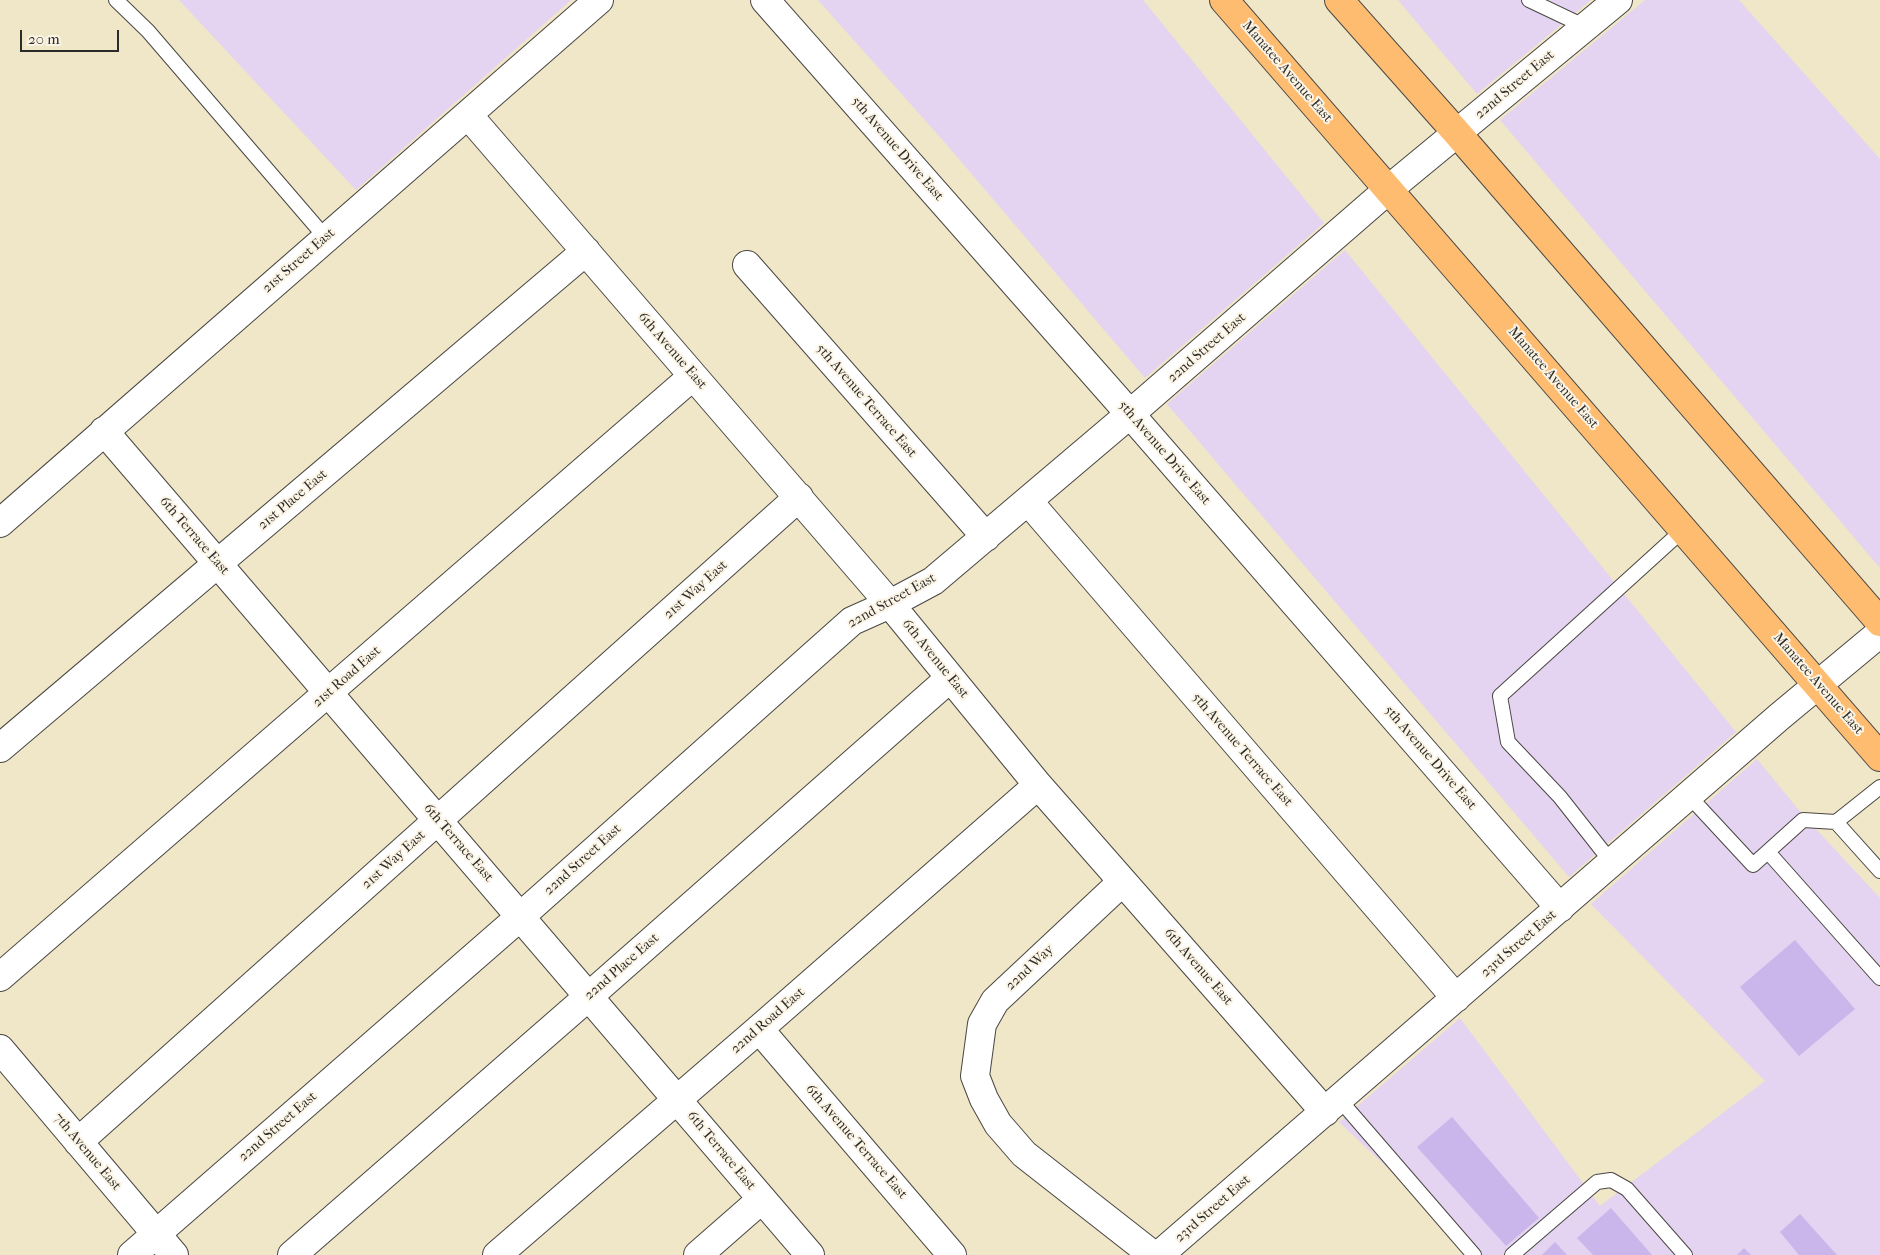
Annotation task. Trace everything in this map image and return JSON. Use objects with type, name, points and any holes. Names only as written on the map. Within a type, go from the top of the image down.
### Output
[{"type":"main road","name":"Manatee Avenue East","points":[[1224,0],[1880,757]]},
{"type":"main road","points":[[1340,0],[1458,133],[1880,622]]},
{"type":"street","name":"21st Street East","points":[[0,523],[598,0]]},
{"type":"street","name":"5th Avenue Drive East","points":[[765,0],[1130,414],[1560,908]]},
{"type":"street","name":"22nd Street East","points":[[132,1255],[521,916],[852,621],[890,604],[933,581],[1130,414],[1389,189],[1618,0]]},
{"type":"street","name":"6th Avenue East","points":[[468,114],[799,497],[1122,882],[1332,1105]]},
{"type":"street","name":"21st Place East","points":[[0,748],[586,251]]},
{"type":"street","name":"5th Avenue Terrace East","points":[[747,265],[986,537]]},
{"type":"street","name":"21st Road East","points":[[0,977],[693,376]]},
{"type":"street","name":"6th Terrace East","points":[[104,431],[810,1255]]},
{"type":"street","name":"21st Way East","points":[[78,1142],[799,497]]},
{"type":"street","name":"5th Avenue Terrace East","points":[[1028,501],[1456,998]]},
{"type":"street","name":"23rd Street East","points":[[1159,1255],[1818,684],[1880,633]]},
{"type":"street","name":"22nd Place East","points":[[292,1255],[950,678]]},
{"type":"street","name":"22nd Road East","points":[[497,1255],[759,1030],[1038,784]]},
{"type":"street","name":"22nd Way","points":[[1122,882],[995,1001],[982,1024],[975,1076],[984,1099],[998,1124],[1024,1154],[1153,1255]]},
{"type":"street","name":"6th Avenue Terrace East","points":[[759,1030],[952,1255]]},
{"type":"street","name":"7th Avenue East","points":[[0,1049],[174,1255]]},
{"type":"street","points":[[698,1255],[762,1200]]},
{"type":"lane","points":[[116,0],[148,31],[326,238]]},
{"type":"lane","points":[[1529,0],[1586,27]]},
{"type":"lane","points":[[1612,863],[1560,797],[1508,742],[1500,696],[1684,529]]},
{"type":"lane","points":[[1689,796],[1753,866],[1803,820],[1836,822],[1880,787]]},
{"type":"lane","points":[[1836,822],[1880,871]]},
{"type":"lane","points":[[1768,852],[1880,978]]},
{"type":"lane","name":"6th Avenue East","points":[[1332,1105],[1474,1255]]},
{"type":"lane","points":[[1512,1255],[1598,1182],[1611,1180],[1627,1188],[1685,1255]]},
{"type":"shaded area","points":[[179,0],[571,0],[356,190]]},
{"type":"shaded area","points":[[818,0],[1143,0],[1324,223],[1145,378],[947,145]]},
{"type":"shaded area","points":[[1398,0],[1591,0],[1477,94]]},
{"type":"shaded area","points":[[1645,0],[1739,0],[1880,159],[1880,568],[1500,120]]},
{"type":"shaded area","points":[[1345,250],[1736,732],[1569,877],[1167,404]]},
{"type":"shaded area","points":[[1757,759],[1802,814],[1880,898],[1880,1255],[1480,1255],[1339,1122],[1460,1018],[1600,1206],[1765,1081],[1591,904]]},
{"type":"building","points":[[1795,940],[1855,1009],[1799,1056],[1740,987]]},
{"type":"building","points":[[1452,1117],[1539,1218],[1506,1246],[1417,1147]]},
{"type":"building","points":[[1611,1208],[1652,1255],[1593,1255],[1577,1238]]},
{"type":"building","points":[[1800,1214],[1837,1255],[1799,1255],[1780,1232]]},
{"type":"building","points":[[1555,1242],[1567,1255],[1542,1255]]},
{"type":"building","points":[[1744,1248],[1751,1255],[1737,1255]]}]
